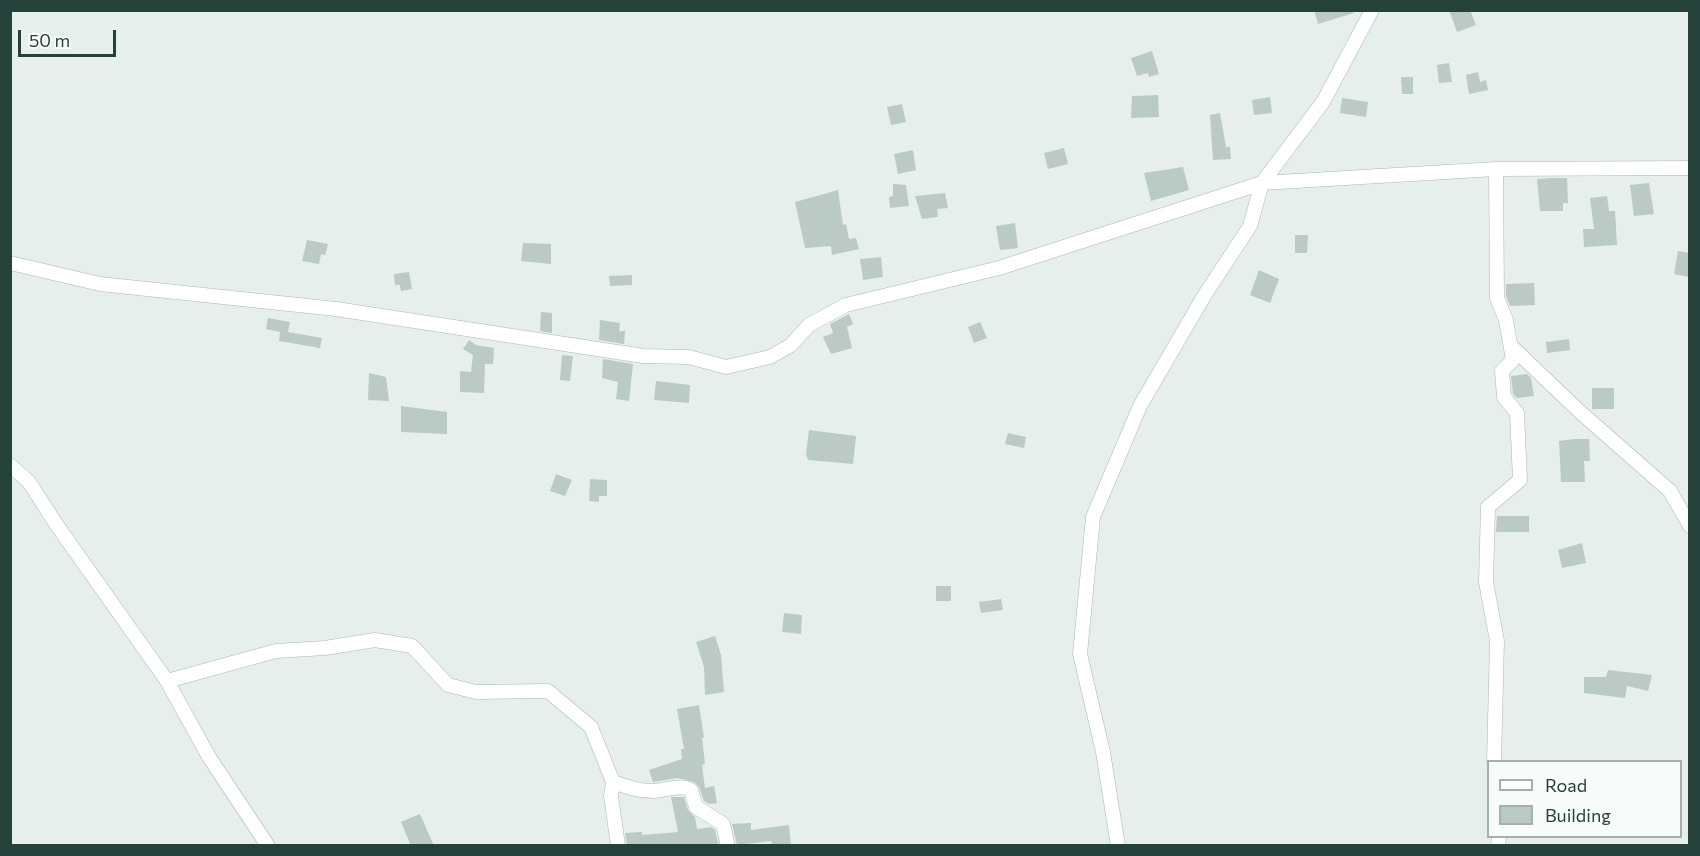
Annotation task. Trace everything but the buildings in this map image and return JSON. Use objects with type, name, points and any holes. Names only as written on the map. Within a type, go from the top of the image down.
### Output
[{"type":"street","points":[[1118,846],[1103,752],[1080,654],[1092,517],[1140,406],[1204,296],[1250,226],[1263,183],[1323,102],[1372,10]]},
{"type":"street","points":[[10,263],[99,284],[336,309],[643,356],[689,357],[726,367],[770,357],[790,345],[808,325],[846,305],[999,267],[1263,183],[1496,169],[1689,168]]},
{"type":"street","points":[[1494,760],[1497,641],[1486,582],[1488,507],[1520,480],[1517,413],[1504,397],[1503,371],[1513,360],[1512,346],[1497,298],[1496,169]]},
{"type":"street","points":[[1512,346],[1579,411],[1670,491],[1689,526]]},
{"type":"street","points":[[10,465],[29,482],[167,681],[209,757],[268,846]]},
{"type":"street","points":[[167,681],[276,651],[325,648],[375,640],[412,646],[448,686],[477,692],[548,691],[591,727],[613,782],[611,796],[618,846]]},
{"type":"street","points":[[613,782],[632,790],[654,791],[684,787],[691,790],[696,807],[723,824],[728,846]]}]
